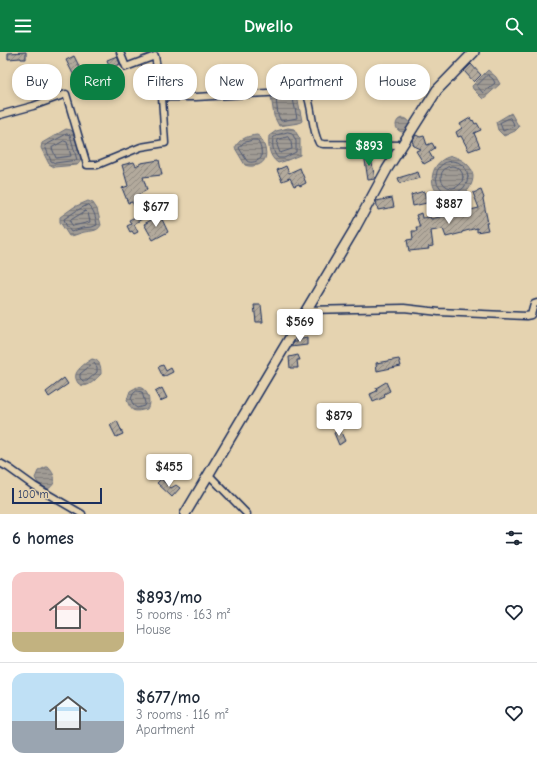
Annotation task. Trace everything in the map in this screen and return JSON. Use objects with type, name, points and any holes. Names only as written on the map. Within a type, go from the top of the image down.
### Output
[{"type":"street","points":[[120,52],[126,67],[133,64]]},
{"type":"street","points":[[185,514],[354,230],[387,169],[437,90],[474,52]]},
{"type":"street","points":[[134,64],[155,56],[156,64]]},
{"type":"street","points":[[197,97],[303,91],[306,92],[315,134],[319,143],[403,145]]},
{"type":"street","points":[[0,115],[33,106],[66,94],[87,165],[97,165],[141,148],[165,143],[162,100]]},
{"type":"street","points":[[306,310],[404,308],[439,312],[526,316],[531,315],[534,304],[537,303]]},
{"type":"street","points":[[0,463],[34,486],[82,514]]},
{"type":"street","points":[[208,474],[247,514]]},
{"type":"water","points":[[488,70],[496,77],[500,84],[483,99],[472,86]]},
{"type":"water","points":[[272,100],[298,100],[302,121],[299,123],[279,126],[274,116]]},
{"type":"water","points":[[511,113],[519,127],[515,131],[504,136],[498,130],[496,122]]},
{"type":"water","points":[[400,118],[406,118],[410,122],[410,128],[406,132],[400,132],[396,128],[396,122]]},
{"type":"water","points":[[288,128],[294,129],[300,139],[300,155],[278,163],[273,158],[270,151],[269,136],[276,131]]},
{"type":"water","points":[[66,129],[71,130],[74,133],[80,150],[81,159],[77,165],[54,167],[49,164],[41,148],[42,143]]},
{"type":"water","points":[[257,135],[264,144],[266,156],[262,163],[258,165],[245,165],[235,148],[244,138]]},
{"type":"water","points":[[452,156],[466,163],[470,167],[473,176],[467,192],[458,196],[448,197],[440,195],[432,182],[436,166],[442,160]]},
{"type":"water","points":[[88,201],[93,203],[97,209],[101,225],[95,230],[69,236],[60,222],[60,217],[74,207]]},
{"type":"water","points":[[92,359],[100,364],[101,374],[91,383],[84,386],[81,385],[77,381],[76,374],[85,363]]},
{"type":"water","points":[[137,387],[143,389],[148,395],[149,402],[147,409],[136,411],[130,407],[127,400],[130,391]]},
{"type":"water","points":[[48,467],[54,475],[53,484],[48,489],[38,483],[35,478],[38,471]]},
{"type":"building","points":[[26,52],[26,59],[8,59],[8,53]]},
{"type":"building","points":[[74,56],[78,64],[70,64],[70,68],[66,60]]},
{"type":"building","points":[[117,56],[120,64],[108,64],[107,60]]},
{"type":"building","points":[[471,64],[481,75],[474,82],[464,71]]},
{"type":"building","points":[[470,118],[475,124],[477,123],[481,130],[474,133],[480,147],[469,151],[461,136],[458,137],[456,132],[462,128],[460,124]]},
{"type":"building","points":[[416,135],[420,137],[424,136],[427,145],[432,143],[435,148],[429,152],[433,159],[424,164],[416,151],[421,149],[414,146],[412,141]]},
{"type":"building","points":[[370,153],[375,179],[368,180],[364,154]]},
{"type":"building","points":[[159,160],[162,175],[143,177],[147,190],[138,195],[140,201],[137,202],[145,217],[134,224],[138,232],[134,234],[132,231],[130,232],[127,226],[131,224],[129,220],[139,215],[132,202],[128,203],[122,188],[128,186],[122,165],[134,162],[136,166],[141,163]]},
{"type":"building","points":[[286,166],[289,173],[300,168],[306,183],[300,186],[299,184],[294,186],[290,178],[282,181],[277,170]]},
{"type":"building","points":[[418,172],[420,178],[400,183],[398,178]]},
{"type":"building","points":[[481,190],[484,198],[488,230],[477,232],[477,228],[446,237],[443,229],[431,231],[433,246],[428,247],[429,249],[409,251],[407,240],[413,239],[412,231],[417,231],[416,227],[420,227],[416,215],[421,213],[422,218],[430,217],[431,219],[479,208],[473,193]]},
{"type":"building","points":[[424,191],[427,203],[413,206],[411,195]]},
{"type":"building","points":[[392,198],[394,207],[378,210],[376,201]]},
{"type":"building","points":[[160,215],[168,232],[153,240],[144,224]]},
{"type":"building","points":[[254,305],[261,305],[263,322],[256,322]]},
{"type":"building","points":[[307,338],[307,345],[291,347],[294,342],[297,342],[297,340]]},
{"type":"building","points":[[298,355],[300,360],[297,360],[298,368],[290,368],[289,357]]},
{"type":"building","points":[[399,359],[401,366],[377,371],[376,363]]},
{"type":"building","points":[[163,365],[166,371],[171,368],[173,372],[163,377],[158,367]]},
{"type":"building","points":[[64,378],[68,384],[49,397],[46,392]]},
{"type":"building","points":[[386,382],[390,391],[384,394],[385,397],[373,402],[370,394],[377,391],[376,388]]},
{"type":"building","points":[[162,388],[167,398],[160,401],[155,392]]},
{"type":"building","points":[[117,421],[123,434],[116,437],[110,425]]},
{"type":"building","points":[[340,430],[345,441],[339,445],[334,433]]},
{"type":"building","points":[[161,479],[171,488],[176,485],[180,488],[172,497],[157,483]]}]
